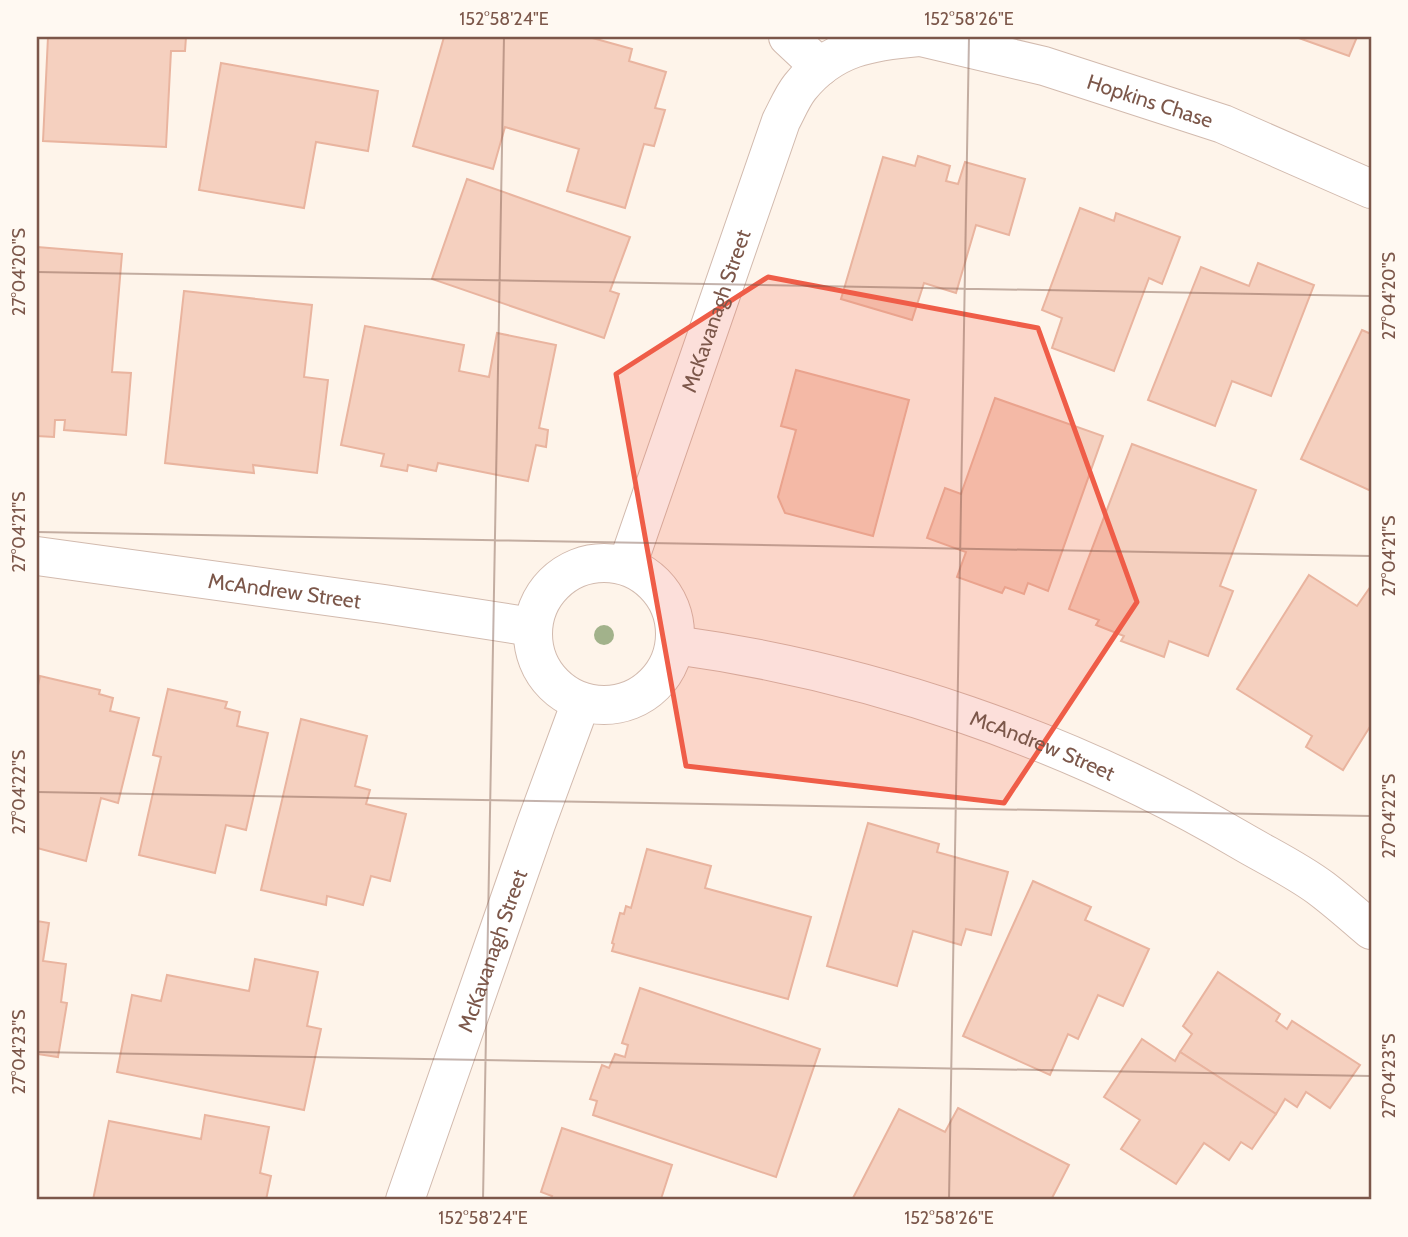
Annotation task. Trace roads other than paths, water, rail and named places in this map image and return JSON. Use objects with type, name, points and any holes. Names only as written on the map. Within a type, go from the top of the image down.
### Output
[{"type":"street","points":[[788,37],[820,67]]},
{"type":"street","name":"Hopkins Chase","points":[[820,67],[846,49],[880,41],[920,37],[1044,66],[1223,124],[1371,189]]},
{"type":"street","name":"McKavanagh Street","points":[[626,566],[781,121],[799,88],[820,67]]},
{"type":"street","name":"McAndrew Street","points":[[37,556],[533,627]]},
{"type":"street","points":[[606,563],[626,566],[649,578],[665,597],[675,619],[676,645],[669,665],[658,682],[642,695],[622,704],[601,706],[581,702],[560,691],[543,673],[534,652],[533,627],[538,607],[548,588],[564,574],[584,565],[606,563]]},
{"type":"street","name":"McAndrew Street","points":[[676,645],[773,661],[918,699],[1059,749],[1186,809],[1321,888],[1371,930]]},
{"type":"street","name":"McKavanagh Street","points":[[405,1200],[581,702]]}]
